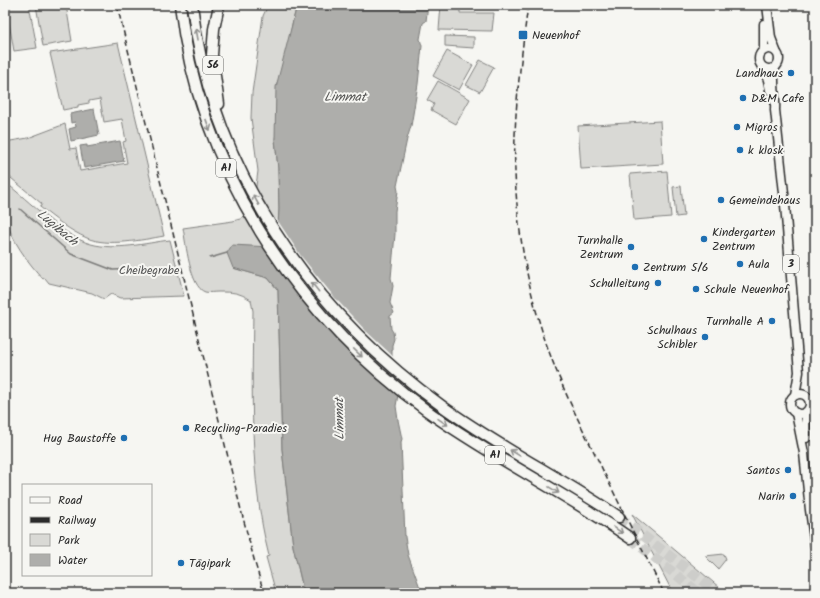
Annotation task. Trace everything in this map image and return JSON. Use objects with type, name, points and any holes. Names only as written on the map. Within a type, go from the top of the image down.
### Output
[{"type":"highway","name":"A1","points":[[180,5],[189,60],[200,102],[226,170],[267,243],[299,286],[331,325],[372,366],[412,399],[459,432],[593,513],[630,538]]},
{"type":"highway","name":"A1","points":[[192,5],[204,71],[221,126],[243,177],[269,222],[296,262],[331,306],[370,347],[443,407],[619,517]]},
{"type":"highway","name":"56","points":[[219,5],[214,29],[212,55],[221,126]]},
{"type":"main road","points":[[763,5],[765,40],[764,50]]},
{"type":"main road","points":[[768,5],[771,38],[780,59],[775,68],[764,68],[759,59],[760,54],[764,50],[770,48],[776,50]]},
{"type":"main road","name":"3","points":[[764,68],[775,110]]},
{"type":"main road","name":"3","points":[[775,68],[775,110],[784,193],[799,372],[806,395]]},
{"type":"main road","name":"3","points":[[795,395],[799,372]]},
{"type":"main road","points":[[801,393],[806,395],[810,399],[810,409],[806,413],[796,413],[792,410],[790,405],[791,399],[795,395],[801,393]]},
{"type":"main road","points":[[796,413],[804,452],[815,546]]},
{"type":"main road","points":[[804,452],[806,443],[806,413]]},
{"type":"green space","points":[[29,5],[37,48],[14,51],[6,6]]},
{"type":"green space","points":[[36,5],[66,5],[72,41],[43,46]]},
{"type":"green space","points":[[268,5],[297,5],[292,24],[275,139],[278,169],[279,209],[277,242],[233,268],[268,278],[278,290],[282,449],[293,546],[304,593],[276,593],[266,557],[269,556],[258,496],[253,434],[253,311],[251,300],[243,295],[235,293],[205,292],[200,288],[192,274],[183,228],[233,221],[240,219],[253,209],[258,171],[251,118],[252,93],[263,16]]},
{"type":"green space","points":[[441,5],[460,5],[460,13],[494,13],[492,31],[439,30]]},
{"type":"green space","points":[[445,36],[474,37],[474,48],[445,46]]},
{"type":"green space","points":[[118,43],[164,236],[125,242],[105,242],[87,238],[62,224],[40,207],[42,204],[5,173],[5,142],[28,138],[65,124],[70,149],[76,148],[80,171],[127,163],[123,142],[126,141],[122,119],[104,122],[100,99],[78,105],[78,107],[63,110],[50,53]]},
{"type":"green space","points":[[447,51],[473,65],[459,90],[433,76]]},
{"type":"green space","points":[[480,60],[494,67],[480,92],[466,85]]},
{"type":"green space","points":[[438,81],[470,99],[456,124],[431,110],[434,104],[427,100]]},
{"type":"green space","points":[[660,121],[663,164],[581,169],[578,126]]},
{"type":"green space","points":[[667,171],[671,217],[634,220],[630,174]]},
{"type":"green space","name":"Cheibegrabe","points":[[5,182],[46,217],[69,234],[91,244],[121,247],[170,240],[184,296],[120,298],[111,294],[104,299],[92,293],[49,283],[45,278],[43,279],[31,265],[15,242],[11,233],[4,212]]},
{"type":"green space","points":[[681,186],[684,216],[676,217],[673,187]]},
{"type":"green space","points":[[632,514],[726,593],[673,593]]},
{"type":"green space","points":[[724,554],[726,559],[718,569],[705,556]]},
{"type":"water","name":"Limmat","points":[[297,5],[428,5],[426,21],[423,23],[420,39],[422,46],[418,84],[411,126],[397,186],[398,191],[395,211],[395,234],[391,278],[393,286],[390,303],[394,313],[390,316],[391,329],[394,339],[392,345],[392,355],[395,362],[398,395],[396,406],[402,439],[405,537],[408,555],[422,593],[304,593],[293,546],[282,449],[278,290],[268,278],[233,268],[227,253],[232,245],[270,247],[277,242],[279,209],[278,169],[275,139],[276,87]]},
{"type":"water","points":[[94,109],[99,135],[71,141],[69,129],[76,127],[75,122],[71,123],[70,114]]},
{"type":"water","points":[[120,141],[124,161],[84,168],[80,146],[87,145],[87,147]]},
{"type":"pier","points":[[276,218],[301,256],[336,299],[366,331],[396,359],[400,397],[361,363],[324,324],[306,304],[262,246],[270,245],[275,241]]},
{"type":"waterway","name":"Lugibach","points":[[20,209],[71,254],[113,270],[154,268]]},
{"type":"waterway","name":"Lugibach","points":[[210,258],[227,253]]},
{"type":"tunnel","points":[[619,517],[718,593]]},
{"type":"tunnel","points":[[630,538],[699,593]]},
{"type":"railway","points":[[117,5],[241,510],[264,593]]},
{"type":"railway","points":[[528,5],[518,88],[515,130],[516,193],[528,278],[545,340],[563,387],[664,593]]},
{"type":"place","name":"Neuenhof","points":[[523,35]]},
{"type":"place","name":"Landhaus","points":[[791,73]]},
{"type":"place","name":"D&M Cafe","points":[[743,98]]},
{"type":"place","name":"Migros","points":[[737,127]]},
{"type":"place","name":"k klosk","points":[[740,150]]},
{"type":"place","name":"Gemeindehaus","points":[[721,200]]},
{"type":"place","name":"Kindergarten Zentrum","points":[[704,239]]},
{"type":"place","name":"Turnhalle Zentrum","points":[[631,247]]},
{"type":"place","name":"Aula","points":[[740,264]]},
{"type":"place","name":"Zentrum 5/6","points":[[635,267]]},
{"type":"place","name":"Schulleitung","points":[[658,283]]},
{"type":"place","name":"Schule Neuenhof","points":[[696,289]]},
{"type":"place","name":"Turnhalle A","points":[[772,321]]},
{"type":"place","name":"Schulhaus Schibler","points":[[705,337]]},
{"type":"place","name":"Recycling-Paradies","points":[[186,428]]},
{"type":"place","name":"Hug Baustoffe","points":[[124,438]]},
{"type":"place","name":"Santos","points":[[788,470]]},
{"type":"place","name":"Narin","points":[[793,496]]},
{"type":"place","name":"Tägipark","points":[[181,563]]}]
